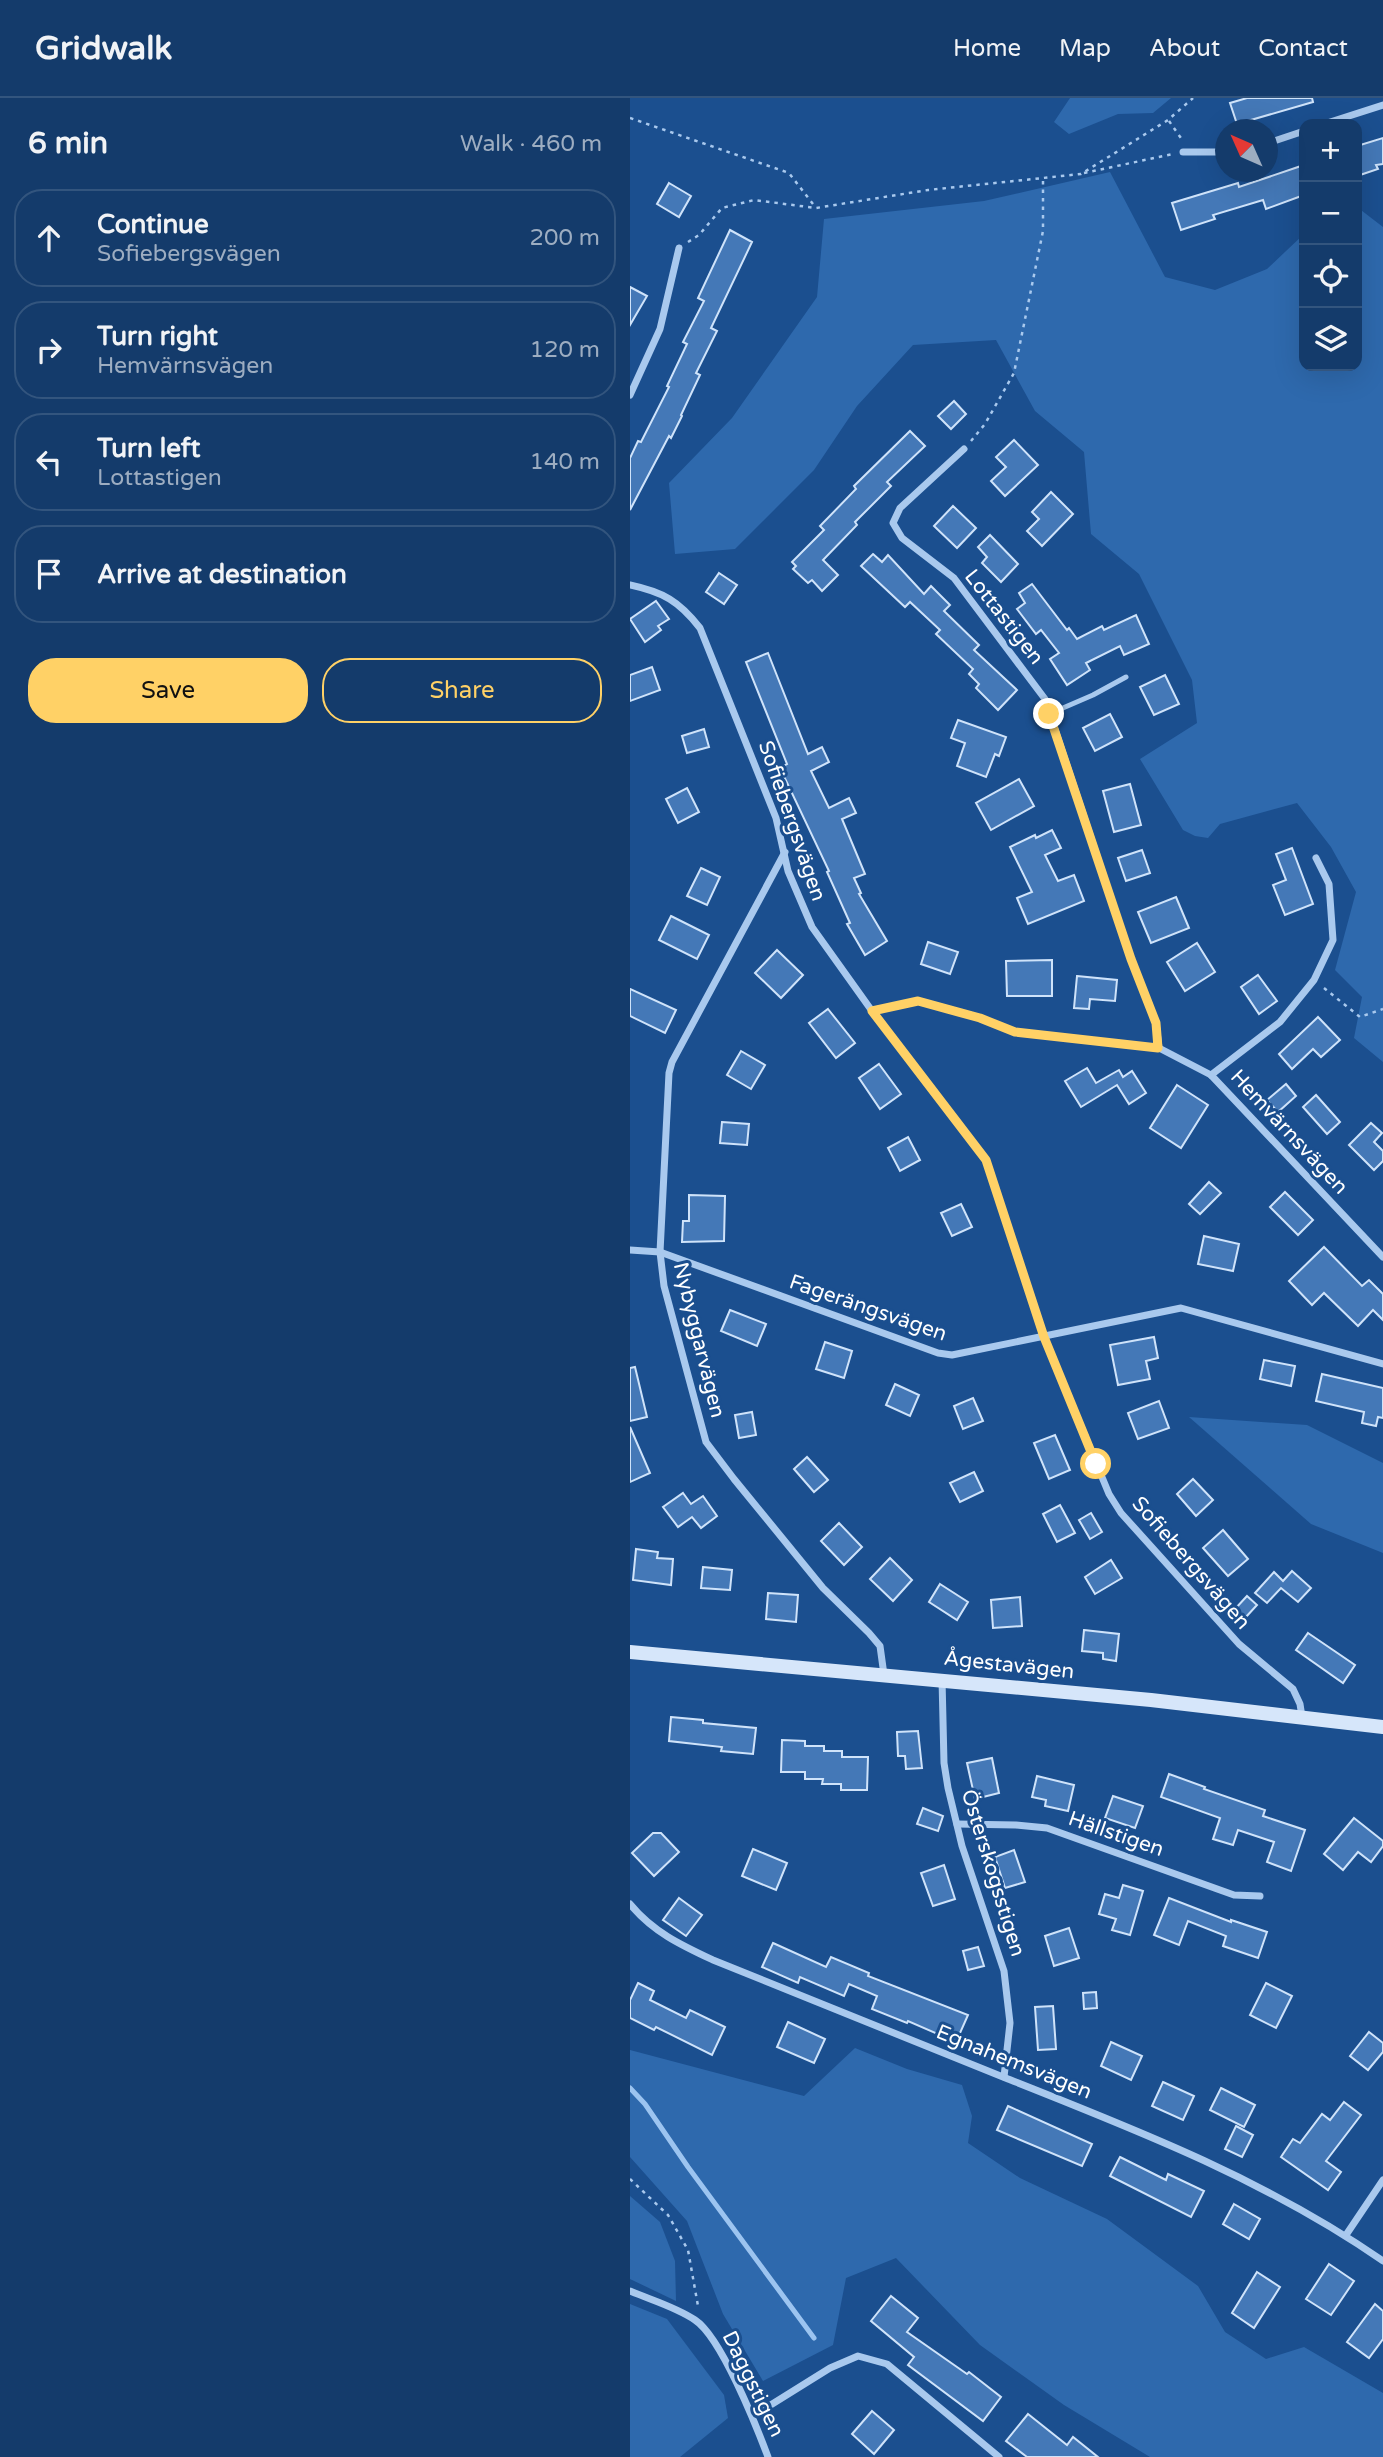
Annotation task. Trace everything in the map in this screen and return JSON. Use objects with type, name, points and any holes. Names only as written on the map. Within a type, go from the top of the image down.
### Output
[{"type":"main road","name":"Ågestavägen","points":[[630,1651],[942,1679],[1383,1727]]},
{"type":"street","points":[[1339,119],[1383,104]]},
{"type":"street","points":[[1278,140],[1299,133]]},
{"type":"street","points":[[1183,152],[1215,152]]},
{"type":"street","points":[[630,395],[660,329],[679,248]]},
{"type":"street","name":"Lottastigen","points":[[964,449],[900,508],[893,523],[902,538],[954,578],[967,593],[1045,699],[1131,959],[1156,1023],[1158,1048]]},
{"type":"street","name":"Sofiebergsvägen","points":[[630,585],[663,594],[689,614],[700,628],[776,818],[788,871],[812,928],[986,1160],[1044,1337],[1105,1484],[1121,1513],[1238,1644],[1293,1689],[1302,1717]]},
{"type":"street","name":"Nybyggarvägen","points":[[785,851],[672,1062],[669,1073],[660,1252],[664,1286],[706,1442],[823,1588],[880,1646],[884,1675]]},
{"type":"street","points":[[1211,1075],[1280,1022],[1314,980],[1333,940],[1329,884],[1316,858]]},
{"type":"street","name":"Hemvärnsvägen","points":[[872,1011],[918,1001],[980,1018],[1015,1032],[1158,1048],[1211,1075],[1383,1256]]},
{"type":"street","name":"Fagerängsvägen","points":[[630,1250],[660,1252],[938,1353],[952,1355],[1181,1308],[1383,1364]]},
{"type":"street","name":"Österskogsstigen","points":[[942,1679],[944,1763],[957,1825],[1004,1971],[1010,2023],[1004,2077]]},
{"type":"street","name":"Hällstigen","points":[[957,1825],[1047,1828],[1234,1895],[1260,1896]]},
{"type":"street","name":"Egnahemsvägen","points":[[630,1905],[667,1938],[713,1960],[1130,2127],[1244,2179],[1346,2235],[1383,2261]]},
{"type":"street","points":[[1346,2235],[1383,2180]]},
{"type":"street","name":"Daggstigen","points":[[630,2291],[694,2319],[709,2332],[753,2416],[768,2457]]},
{"type":"street","points":[[753,2416],[830,2368],[858,2356],[887,2364],[999,2457]]},
{"type":"lane","points":[[1049,714],[1126,677]]},
{"type":"path","points":[[1081,174],[1168,120],[1193,98]]},
{"type":"path","points":[[630,118],[789,173],[817,208]]},
{"type":"path","points":[[679,248],[699,235],[722,208],[754,200],[817,208],[928,190],[1081,174],[1183,152],[1183,141],[1168,120]]},
{"type":"path","points":[[964,449],[985,424],[1014,373],[1043,231],[1043,177]]},
{"type":"path","points":[[1314,980],[1360,1017],[1383,1009]]},
{"type":"path","points":[[630,2179],[668,2215],[688,2250],[698,2307],[694,2319]]},
{"type":"shaded area","points":[[1070,98],[1171,98],[1153,113],[1118,114],[1069,134],[1054,122]]},
{"type":"shaded area","points":[[1110,172],[1165,277],[1215,290],[1267,269],[1299,239],[1299,371],[1362,371],[1362,211],[1383,227],[1383,1062],[1354,1038],[1362,997],[1335,970],[1356,892],[1331,847],[1297,803],[1220,824],[1208,838],[1195,836],[1183,830],[1140,759],[1197,723],[1192,680],[1139,574],[1091,534],[1084,452],[1035,411],[996,340],[913,345],[857,406],[814,470],[735,549],[675,554],[669,483],[732,418],[817,297],[824,219],[984,201]]},
{"type":"shaded area","points":[[1189,1417],[1307,1425],[1383,1463],[1383,1553],[1311,1524]]},
{"type":"shaded area","points":[[855,2048],[907,2069],[962,2085],[972,2116],[968,2143],[1020,2178],[1107,2219],[1198,2286],[1225,2332],[1266,2359],[1304,2347],[1383,2393],[1383,2457],[1150,2457],[1064,2405],[980,2345],[896,2258],[846,2278],[833,2345],[763,2381],[723,2314],[687,2221],[630,2157],[630,2050],[804,2096]]},
{"type":"shaded area","points":[[630,2196],[660,2222],[675,2261],[676,2301],[630,2279]]},
{"type":"shaded area","points":[[630,2304],[667,2319],[724,2395],[728,2418],[680,2457],[630,2457]]},
{"type":"building","points":[[1247,98],[1312,98],[1313,102],[1254,119],[1235,119],[1230,103]]},
{"type":"building","points":[[1383,138],[1383,164],[1376,165],[1378,169],[1362,174],[1362,144]]},
{"type":"building","points":[[1299,167],[1299,197],[1266,209],[1263,200],[1213,215],[1215,219],[1181,230],[1172,203],[1238,183],[1239,187],[1254,182],[1278,182],[1278,174]]},
{"type":"building","points":[[669,183],[691,196],[679,217],[657,204]]},
{"type":"building","points":[[730,230],[752,242],[711,328],[717,331],[696,373],[700,375],[682,416],[630,510],[630,458],[669,387],[667,386],[687,344],[683,342],[704,301],[698,298]]},
{"type":"building","points":[[630,287],[647,296],[630,325]]},
{"type":"building","points":[[954,401],[966,414],[951,429],[938,416]]},
{"type":"building","points":[[910,431],[925,446],[887,482],[891,486],[855,522],[857,525],[823,560],[838,575],[822,591],[812,580],[808,583],[793,569],[796,566],[792,562],[824,530],[820,526],[856,489],[854,486]]},
{"type":"building","points":[[1014,440],[1038,465],[1005,496],[991,481],[1006,467],[996,457]]},
{"type":"building","points":[[1051,492],[1073,514],[1042,546],[1027,531],[1039,519],[1032,512]]},
{"type":"building","points":[[953,506],[976,528],[957,548],[934,526]]},
{"type":"building","points":[[990,535],[1018,564],[1001,582],[982,563],[987,557],[978,547]]},
{"type":"building","points":[[873,554],[882,562],[888,555],[924,594],[931,586],[950,605],[944,611],[979,645],[974,650],[1017,690],[998,710],[976,688],[979,684],[969,674],[973,669],[936,634],[940,630],[910,602],[905,607],[861,566]]},
{"type":"building","points":[[719,573],[737,585],[724,604],[706,592]]},
{"type":"building","points":[[1032,584],[1077,639],[1102,626],[1104,630],[1136,615],[1149,644],[1124,655],[1120,646],[1086,663],[1090,670],[1067,685],[1050,659],[1059,653],[1041,630],[1036,634],[1017,609],[1025,603],[1019,593]]},
{"type":"building","points":[[656,601],[669,619],[658,626],[661,630],[645,642],[630,619]]},
{"type":"building","points":[[768,653],[808,754],[822,747],[829,762],[811,771],[829,808],[849,798],[856,813],[842,819],[865,874],[854,878],[861,893],[859,894],[887,941],[865,955],[847,924],[850,923],[827,872],[829,871],[780,768],[787,764],[746,662]]},
{"type":"building","points":[[652,667],[660,690],[630,701],[630,675]]},
{"type":"building","points":[[1165,675],[1179,704],[1154,715],[1140,687]]},
{"type":"building","points":[[1110,714],[1122,737],[1095,751],[1083,728]]},
{"type":"building","points":[[958,720],[1006,737],[999,756],[995,754],[986,777],[957,766],[965,743],[951,738]]},
{"type":"building","points":[[704,729],[709,747],[687,753],[682,736]]},
{"type":"building","points":[[1019,779],[1034,806],[991,830],[976,803]]},
{"type":"building","points":[[1130,784],[1141,825],[1114,832],[1103,791]]},
{"type":"building","points":[[687,788],[699,812],[678,823],[666,799]]},
{"type":"building","points":[[1052,830],[1061,848],[1045,855],[1058,881],[1074,875],[1084,901],[1028,924],[1017,898],[1032,892],[1010,847]]},
{"type":"building","points":[[1292,848],[1313,904],[1285,915],[1273,885],[1286,880],[1276,854]]},
{"type":"building","points":[[1142,850],[1150,873],[1126,881],[1118,858]]},
{"type":"building","points":[[701,868],[720,877],[707,905],[687,896]]},
{"type":"building","points":[[1176,897],[1189,928],[1151,943],[1138,912]]},
{"type":"building","points":[[671,916],[709,935],[697,959],[659,940]]},
{"type":"building","points":[[928,942],[958,952],[950,974],[921,964]]},
{"type":"building","points":[[1197,943],[1215,972],[1185,991],[1167,962]]},
{"type":"building","points":[[777,950],[803,975],[781,998],[755,973]]},
{"type":"building","points":[[1052,960],[1052,996],[1007,996],[1006,961]]},
{"type":"building","points":[[1258,975],[1277,1001],[1259,1014],[1241,987]]},
{"type":"building","points":[[1077,976],[1117,980],[1115,1001],[1090,999],[1089,1009],[1074,1008]]},
{"type":"building","points":[[630,989],[676,1010],[665,1033],[630,1016]]},
{"type":"building","points":[[828,1009],[855,1043],[836,1058],[809,1023]]},
{"type":"building","points":[[1318,1017],[1340,1040],[1321,1057],[1313,1049],[1292,1069],[1279,1054]]},
{"type":"building","points":[[741,1051],[765,1065],[751,1089],[727,1075]]},
{"type":"building","points":[[879,1064],[901,1094],[880,1109],[859,1078]]},
{"type":"building","points":[[1087,1068],[1096,1083],[1119,1070],[1123,1077],[1132,1071],[1146,1093],[1129,1104],[1117,1085],[1081,1107],[1065,1081]]},
{"type":"building","points":[[1286,1084],[1296,1096],[1278,1112],[1267,1100]]},
{"type":"building","points":[[1177,1085],[1208,1105],[1181,1148],[1150,1128]]},
{"type":"building","points":[[1316,1095],[1340,1122],[1327,1134],[1303,1107]]},
{"type":"building","points":[[722,1122],[749,1124],[747,1145],[720,1143]]},
{"type":"building","points":[[1371,1123],[1382,1133],[1374,1142],[1383,1151],[1383,1161],[1374,1170],[1349,1145]]},
{"type":"building","points":[[908,1137],[920,1160],[900,1171],[888,1148]]},
{"type":"building","points":[[1209,1182],[1221,1193],[1200,1214],[1189,1204]]},
{"type":"building","points":[[1285,1192],[1313,1220],[1298,1235],[1270,1207]]},
{"type":"building","points":[[689,1195],[725,1196],[724,1241],[682,1242],[683,1221],[689,1221]]},
{"type":"building","points":[[961,1204],[972,1227],[952,1236],[941,1213]]},
{"type":"building","points":[[1204,1236],[1239,1244],[1233,1271],[1198,1264]]},
{"type":"building","points":[[1324,1247],[1362,1286],[1369,1280],[1383,1294],[1383,1320],[1373,1310],[1358,1326],[1324,1293],[1312,1305],[1289,1281]]},
{"type":"building","points":[[730,1310],[766,1324],[757,1346],[721,1331]]},
{"type":"building","points":[[1154,1337],[1158,1358],[1146,1361],[1150,1379],[1118,1385],[1110,1345]]},
{"type":"building","points":[[825,1342],[852,1351],[844,1378],[816,1369]]},
{"type":"building","points":[[1264,1360],[1295,1366],[1291,1386],[1260,1379]]},
{"type":"building","points":[[635,1367],[647,1417],[630,1421],[630,1368]]},
{"type":"building","points":[[1322,1374],[1383,1388],[1383,1418],[1378,1417],[1376,1426],[1362,1423],[1364,1412],[1316,1401]]},
{"type":"building","points":[[895,1384],[919,1395],[910,1416],[886,1405]]},
{"type":"building","points":[[973,1398],[983,1421],[963,1429],[954,1406]]},
{"type":"building","points":[[1159,1401],[1169,1428],[1138,1439],[1128,1413]]},
{"type":"building","points":[[752,1412],[756,1435],[739,1438],[735,1415]]},
{"type":"building","points":[[630,1427],[650,1473],[630,1482]]},
{"type":"building","points":[[1055,1435],[1070,1470],[1049,1479],[1034,1443]]},
{"type":"building","points":[[807,1457],[828,1480],[814,1492],[794,1469]]},
{"type":"building","points":[[974,1472],[983,1491],[960,1502],[950,1483]]},
{"type":"building","points":[[1193,1479],[1213,1500],[1196,1516],[1177,1494]]},
{"type":"building","points":[[683,1493],[691,1504],[703,1496],[717,1516],[701,1528],[692,1517],[678,1527],[663,1507]]},
{"type":"building","points":[[1060,1505],[1075,1533],[1057,1542],[1043,1514]]},
{"type":"building","points":[[1091,1513],[1102,1532],[1090,1539],[1079,1520]]},
{"type":"building","points":[[839,1523],[862,1547],[844,1565],[821,1541]]},
{"type":"building","points":[[1223,1530],[1248,1559],[1228,1576],[1203,1548]]},
{"type":"building","points":[[636,1549],[658,1552],[657,1558],[673,1559],[671,1585],[633,1580]]},
{"type":"building","points":[[890,1558],[912,1580],[893,1601],[870,1579]]},
{"type":"building","points":[[1111,1560],[1122,1578],[1095,1594],[1085,1577]]},
{"type":"building","points":[[703,1567],[732,1570],[730,1590],[701,1588]]},
{"type":"building","points":[[1292,1571],[1311,1588],[1298,1602],[1281,1588],[1267,1603],[1255,1593],[1274,1572],[1283,1581]]},
{"type":"building","points":[[940,1584],[968,1602],[957,1620],[929,1602]]},
{"type":"building","points":[[768,1593],[798,1595],[796,1622],[766,1619]]},
{"type":"building","points":[[1247,1596],[1257,1605],[1245,1618],[1235,1609]]},
{"type":"building","points":[[1020,1597],[1022,1626],[993,1628],[991,1600]]},
{"type":"building","points":[[1084,1630],[1119,1634],[1116,1661],[1103,1659],[1103,1653],[1082,1651]]},
{"type":"building","points":[[1308,1633],[1355,1665],[1343,1683],[1296,1650]]},
{"type":"building","points":[[671,1717],[756,1728],[753,1754],[721,1751],[722,1747],[669,1741]]},
{"type":"building","points":[[918,1731],[922,1768],[906,1769],[905,1756],[898,1756],[897,1732]]},
{"type":"building","points":[[782,1740],[805,1741],[805,1746],[824,1746],[824,1751],[842,1751],[842,1757],[868,1757],[867,1790],[841,1790],[841,1784],[822,1784],[823,1779],[805,1779],[805,1772],[781,1772]]},
{"type":"building","points":[[992,1758],[999,1793],[975,1799],[967,1763]]},
{"type":"building","points":[[1169,1774],[1265,1810],[1263,1816],[1305,1830],[1291,1871],[1267,1862],[1274,1842],[1238,1830],[1233,1845],[1213,1839],[1220,1818],[1161,1797]]},
{"type":"building","points":[[1037,1776],[1074,1785],[1068,1811],[1045,1806],[1046,1800],[1032,1797]]},
{"type":"building","points":[[1113,1796],[1143,1806],[1135,1828],[1105,1818]]},
{"type":"building","points":[[923,1808],[943,1816],[938,1831],[917,1824]]},
{"type":"building","points":[[1354,1818],[1383,1841],[1383,1846],[1371,1862],[1358,1852],[1343,1870],[1324,1854]]},
{"type":"building","points":[[653,1833],[661,1833],[679,1852],[654,1876],[632,1853]]},
{"type":"building","points":[[753,1849],[787,1863],[776,1890],[742,1876]]},
{"type":"building","points":[[1014,1850],[1025,1882],[1005,1888],[995,1857]]},
{"type":"building","points":[[944,1865],[955,1899],[933,1906],[921,1873]]},
{"type":"building","points":[[1123,1885],[1143,1891],[1130,1935],[1112,1930],[1116,1919],[1099,1914],[1105,1894],[1119,1898]]},
{"type":"building","points":[[679,1898],[702,1915],[686,1936],[663,1920]]},
{"type":"building","points":[[1169,1898],[1231,1922],[1267,1932],[1258,1958],[1223,1946],[1226,1936],[1188,1921],[1179,1945],[1154,1935]]},
{"type":"building","points":[[1069,1928],[1079,1958],[1054,1966],[1045,1936]]},
{"type":"building","points":[[773,1943],[826,1967],[831,1957],[869,1973],[868,1976],[968,2015],[956,2042],[872,2009],[877,1996],[849,1984],[844,1996],[800,1977],[798,1983],[762,1967]]},
{"type":"building","points":[[978,1947],[984,1966],[968,1970],[963,1951]]},
{"type":"building","points":[[638,1983],[654,1991],[650,2000],[686,2018],[690,2010],[725,2027],[712,2055],[656,2027],[654,2030],[630,2018],[630,2000]]},
{"type":"building","points":[[1266,1983],[1292,1996],[1276,2028],[1250,2015]]},
{"type":"building","points":[[1096,1992],[1097,2008],[1084,2009],[1083,1993]]},
{"type":"building","points":[[1053,2006],[1056,2049],[1038,2050],[1035,2007]]},
{"type":"building","points":[[788,2022],[825,2039],[814,2063],[777,2047]]},
{"type":"building","points":[[1369,2032],[1383,2043],[1383,2052],[1368,2070],[1350,2056]]},
{"type":"building","points":[[1111,2042],[1142,2056],[1131,2080],[1101,2066]]},
{"type":"building","points":[[1163,2082],[1194,2096],[1183,2120],[1152,2106]]},
{"type":"building","points":[[1221,2088],[1255,2105],[1244,2127],[1210,2110]]},
{"type":"building","points":[[1344,2102],[1361,2115],[1326,2161],[1341,2172],[1328,2190],[1281,2157],[1293,2139],[1300,2143],[1322,2114],[1330,2120]]},
{"type":"building","points":[[1008,2106],[1092,2144],[1082,2166],[997,2130]]},
{"type":"building","points":[[1236,2126],[1253,2135],[1242,2157],[1225,2149]]},
{"type":"building","points":[[1120,2157],[1166,2180],[1168,2174],[1204,2191],[1191,2217],[1110,2176]]},
{"type":"building","points":[[1234,2204],[1260,2219],[1249,2239],[1223,2224]]},
{"type":"building","points":[[1329,2264],[1354,2281],[1331,2315],[1306,2299]]},
{"type":"building","points":[[1257,2272],[1280,2287],[1254,2328],[1232,2313]]},
{"type":"building","points":[[891,2296],[918,2318],[907,2332],[967,2374],[969,2372],[1001,2397],[983,2421],[908,2365],[914,2357],[871,2321]]},
{"type":"building","points":[[1375,2304],[1383,2311],[1383,2339],[1369,2358],[1347,2342]]},
{"type":"building","points":[[872,2411],[894,2430],[874,2454],[852,2434]]},
{"type":"building","points":[[1028,2414],[1067,2445],[1073,2437],[1098,2457],[1027,2457],[1006,2441]]},
{"type":"waterway","points":[[630,2088],[645,2104],[814,2338]]},
{"type":"route","points":[[1049,714],[1131,959],[1156,1023],[1158,1048],[1015,1032],[980,1018],[918,1001],[872,1011],[986,1160],[1044,1337],[1096,1464]]}]
